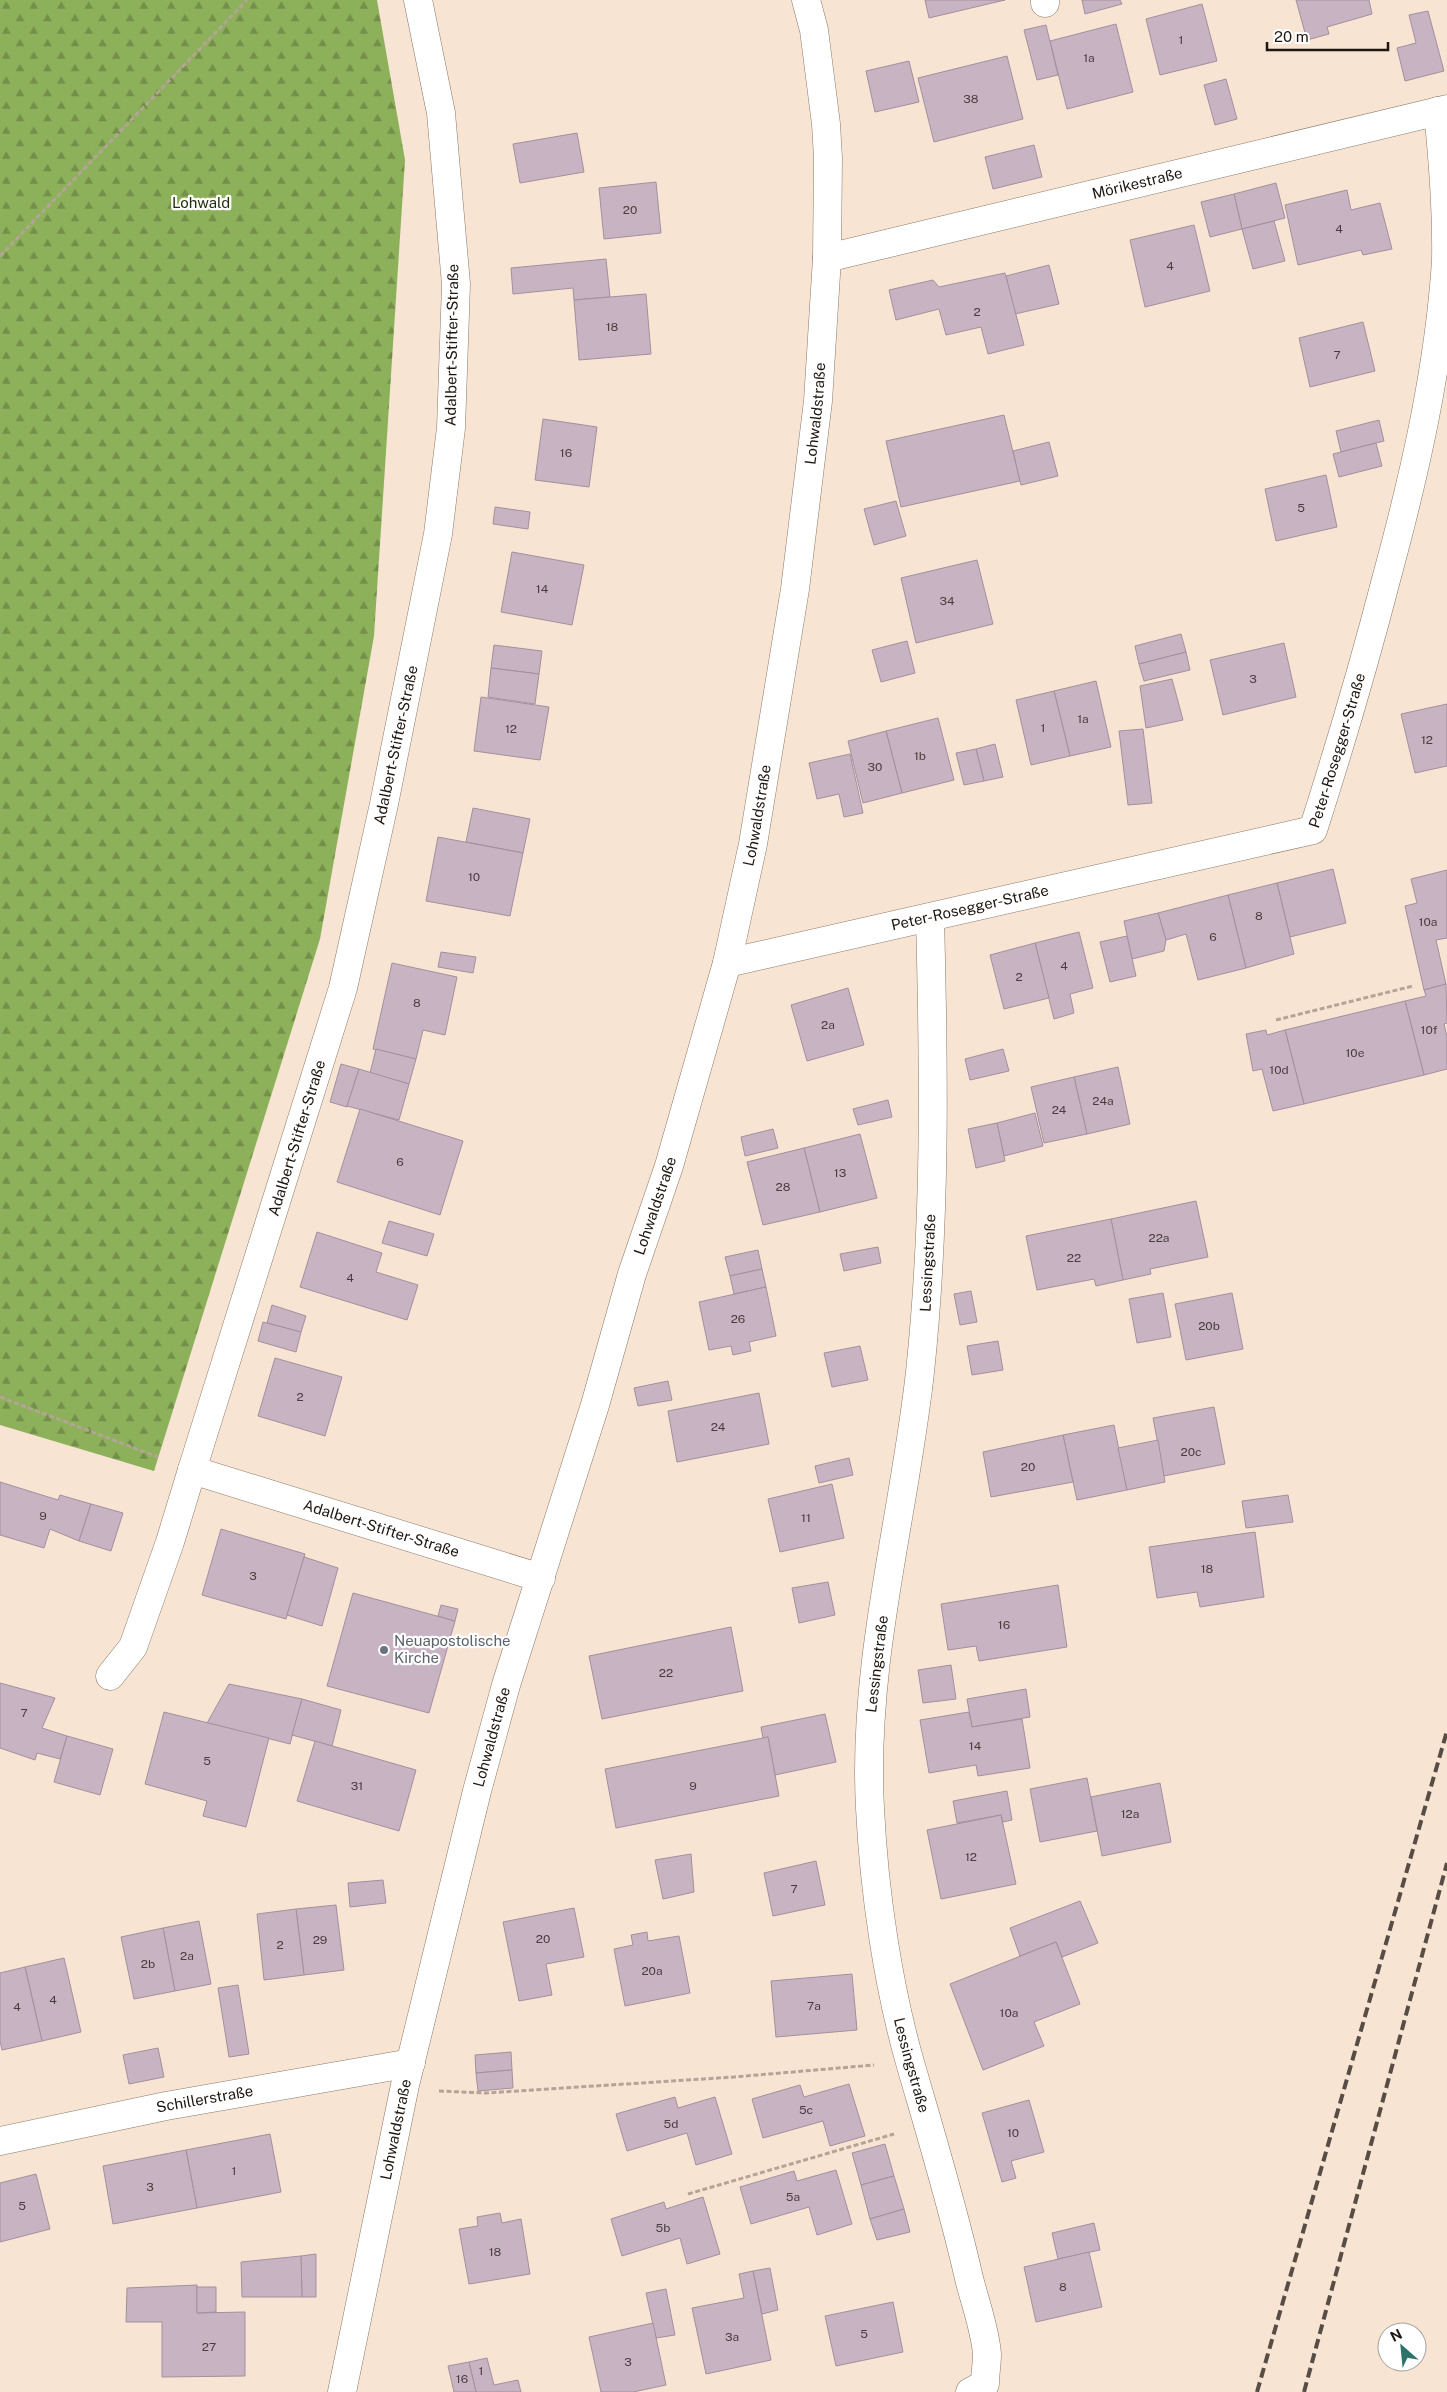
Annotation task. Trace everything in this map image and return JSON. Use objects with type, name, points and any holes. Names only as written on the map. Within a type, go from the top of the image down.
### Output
[{"type":"street","name":"Adalbert-Stifter-Straße","points":[[110,1676],[133,1647],[170,1542],[343,988],[384,804],[438,534],[451,428],[456,284],[441,114],[418,0]]},
{"type":"street","name":"Lohwaldstraße","points":[[342,2392],[404,2090],[477,1791],[506,1685],[592,1414],[632,1274],[669,1166],[726,963],[753,844],[795,589],[815,442],[827,258],[826,124],[814,30],[806,0]]},
{"type":"street","name":"Mörikestraße","points":[[827,258],[1443,110]]},
{"type":"street","name":"Peter-Rosegger-Straße","points":[[726,963],[1313,830],[1352,708],[1407,503],[1426,416],[1446,261],[1443,110]]},
{"type":"street","name":"Lessingstraße","points":[[930,918],[934,1098],[926,1305],[920,1375],[874,1674],[869,1748],[871,1830],[887,1960],[909,2062],[929,2124],[955,2218],[987,2354],[985,2384],[970,2392]]},
{"type":"street","name":"Adalbert-Stifter-Straße","points":[[192,1470],[540,1578]]},
{"type":"street","name":"Schillerstraße","points":[[0,2141],[166,2106],[411,2063]]},
{"type":"path","points":[[0,256],[247,0]]},
{"type":"path","points":[[1276,1020],[1413,986]]},
{"type":"path","points":[[0,1396],[192,1470]]},
{"type":"path","points":[[404,2090],[486,2092],[734,2077],[909,2062]]},
{"type":"path","points":[[688,2194],[929,2124]]},
{"type":"green space","name":"Lohwald","points":[[0,0],[377,0],[405,160],[374,636],[320,939],[154,1471],[0,1425]]},
{"type":"building","points":[[925,0],[1005,0],[929,18]]},
{"type":"building","points":[[1082,0],[1120,0],[1122,4],[1085,14]]},
{"type":"building","points":[[1296,0],[1369,0],[1372,14],[1327,27],[1329,34],[1307,40]]},
{"type":"building","points":[[1202,4],[1217,61],[1160,75],[1146,19]]},
{"type":"building","points":[[1428,11],[1444,71],[1405,81],[1397,48],[1416,43],[1409,15]]},
{"type":"building","points":[[1116,24],[1133,92],[1067,109],[1050,41]]},
{"type":"building","points":[[1046,25],[1058,75],[1037,80],[1024,30]]},
{"type":"building","points":[[1007,56],[1023,119],[934,142],[918,78]]},
{"type":"building","points":[[909,61],[919,102],[875,112],[866,71]]},
{"type":"building","points":[[1226,79],[1237,119],[1215,125],[1204,85]]},
{"type":"building","points":[[577,133],[584,172],[520,183],[513,144]]},
{"type":"building","points":[[1034,145],[1042,177],[993,189],[985,157]]},
{"type":"building","points":[[656,182],[661,233],[604,239],[599,188]]},
{"type":"building","points":[[1276,183],[1285,218],[1242,229],[1234,194]]},
{"type":"building","points":[[1347,190],[1351,210],[1380,203],[1392,249],[1363,255],[1361,250],[1298,265],[1285,205]]},
{"type":"building","points":[[1234,194],[1242,229],[1210,237],[1201,202]]},
{"type":"building","points":[[1274,221],[1285,261],[1253,269],[1242,229]]},
{"type":"building","points":[[1194,225],[1210,291],[1145,307],[1130,240]]},
{"type":"building","points":[[606,259],[610,297],[574,300],[573,288],[513,294],[511,268]]},
{"type":"building","points":[[1049,265],[1059,304],[1015,314],[1006,276]]},
{"type":"building","points":[[1005,273],[1024,345],[988,354],[981,327],[946,335],[939,309],[896,320],[889,290],[933,280],[939,287]]},
{"type":"building","points":[[646,294],[651,354],[579,360],[574,300]]},
{"type":"building","points":[[1363,322],[1375,371],[1310,387],[1299,338]]},
{"type":"building","points":[[1004,415],[1020,481],[901,507],[886,441]]},
{"type":"building","points":[[543,419],[597,427],[589,487],[535,480]]},
{"type":"building","points":[[1379,420],[1384,441],[1341,452],[1336,431]]},
{"type":"building","points":[[1049,442],[1058,476],[1021,485],[1013,451]]},
{"type":"building","points":[[1376,443],[1382,466],[1339,477],[1333,454]]},
{"type":"building","points":[[1326,475],[1337,527],[1276,541],[1265,489]]},
{"type":"building","points":[[896,501],[906,536],[874,545],[864,509]]},
{"type":"building","points":[[495,507],[530,512],[528,529],[493,524]]},
{"type":"building","points":[[512,552],[584,565],[572,625],[501,612]]},
{"type":"building","points":[[977,560],[993,624],[916,643],[901,578]]},
{"type":"building","points":[[1181,634],[1186,652],[1139,664],[1135,646]]},
{"type":"building","points":[[907,641],[915,673],[881,682],[872,650]]},
{"type":"building","points":[[1284,643],[1296,697],[1223,715],[1210,660]]},
{"type":"building","points":[[494,645],[542,651],[539,674],[491,668]]},
{"type":"building","points":[[1186,652],[1190,670],[1144,681],[1139,664]]},
{"type":"building","points":[[491,668],[539,674],[535,704],[488,697]]},
{"type":"building","points":[[1172,679],[1183,720],[1146,728],[1140,686]]},
{"type":"building","points":[[1096,681],[1111,747],[1070,756],[1054,691]]},
{"type":"building","points":[[1054,691],[1070,756],[1031,765],[1016,700]]},
{"type":"building","points":[[481,697],[549,707],[540,760],[474,751]]},
{"type":"building","points":[[1447,704],[1447,766],[1415,773],[1401,714]]},
{"type":"building","points":[[938,718],[954,780],[902,793],[886,731]]},
{"type":"building","points":[[1143,729],[1152,803],[1128,805],[1119,731]]},
{"type":"building","points":[[886,731],[902,793],[863,803],[848,741]]},
{"type":"building","points":[[995,744],[1003,777],[984,781],[976,749]]},
{"type":"building","points":[[976,749],[984,781],[964,785],[956,753]]},
{"type":"building","points":[[850,754],[863,813],[844,817],[839,794],[817,799],[809,763]]},
{"type":"building","points":[[473,808],[530,819],[523,853],[466,842]]},
{"type":"building","points":[[438,837],[523,853],[510,916],[426,901]]},
{"type":"building","points":[[1333,869],[1346,923],[1290,937],[1277,883]]},
{"type":"building","points":[[1447,870],[1447,938],[1436,940],[1446,984],[1424,990],[1405,906],[1417,903],[1411,879]]},
{"type":"building","points":[[1277,883],[1294,954],[1246,968],[1228,895]]},
{"type":"building","points":[[1228,895],[1246,968],[1198,980],[1186,934],[1166,940],[1158,913]]},
{"type":"building","points":[[1158,913],[1166,940],[1164,951],[1132,959],[1124,921]]},
{"type":"building","points":[[1079,932],[1093,988],[1070,994],[1074,1013],[1054,1019],[1035,943]]},
{"type":"building","points":[[1127,936],[1136,976],[1110,982],[1100,942]]},
{"type":"building","points":[[1035,943],[1049,998],[1004,1009],[990,955]]},
{"type":"building","points":[[441,952],[476,957],[473,973],[438,967]]},
{"type":"building","points":[[392,963],[457,977],[445,1035],[423,1030],[416,1059],[373,1049]]},
{"type":"building","points":[[1446,984],[1447,1023],[1444,1024],[1447,1037],[1447,1069],[1424,1075],[1405,1001],[1426,996],[1424,990]]},
{"type":"building","points":[[848,988],[864,1045],[807,1061],[791,1005]]},
{"type":"building","points":[[1405,1001],[1424,1075],[1304,1104],[1285,1030]]},
{"type":"building","points":[[1266,1030],[1267,1035],[1285,1030],[1304,1104],[1273,1111],[1262,1069],[1253,1071],[1246,1034]]},
{"type":"building","points":[[376,1049],[416,1059],[409,1084],[370,1073]]},
{"type":"building","points":[[1003,1049],[1009,1071],[970,1080],[965,1059]]},
{"type":"building","points":[[341,1064],[359,1069],[347,1107],[330,1102]]},
{"type":"building","points":[[1118,1067],[1130,1124],[1087,1134],[1074,1077]]},
{"type":"building","points":[[359,1069],[409,1084],[399,1120],[347,1106]]},
{"type":"building","points":[[1074,1077],[1087,1134],[1044,1143],[1031,1087]]},
{"type":"building","points":[[888,1100],[892,1117],[858,1125],[853,1109]]},
{"type":"building","points":[[360,1109],[463,1141],[440,1215],[337,1182]]},
{"type":"building","points":[[1035,1113],[1043,1146],[1004,1156],[997,1123]]},
{"type":"building","points":[[997,1123],[1005,1161],[976,1168],[968,1129]]},
{"type":"building","points":[[773,1129],[778,1148],[745,1156],[741,1137]]},
{"type":"building","points":[[860,1134],[877,1198],[820,1212],[804,1148]]},
{"type":"building","points":[[804,1148],[820,1212],[763,1225],[747,1162]]},
{"type":"building","points":[[1196,1201],[1208,1257],[1150,1269],[1151,1274],[1123,1280],[1111,1219]]},
{"type":"building","points":[[1111,1219],[1123,1280],[1096,1286],[1094,1279],[1037,1290],[1026,1236]]},
{"type":"building","points":[[389,1221],[434,1234],[427,1256],[382,1243]]},
{"type":"building","points":[[317,1232],[382,1253],[376,1272],[418,1285],[407,1320],[300,1287]]},
{"type":"building","points":[[878,1247],[881,1263],[844,1271],[840,1254]]},
{"type":"building","points":[[758,1250],[762,1269],[730,1276],[725,1257]]},
{"type":"building","points":[[762,1269],[766,1287],[734,1294],[730,1276]]},
{"type":"building","points":[[766,1287],[776,1336],[749,1342],[751,1351],[733,1355],[731,1346],[709,1350],[699,1302]]},
{"type":"building","points":[[971,1291],[977,1322],[960,1325],[954,1294]]},
{"type":"building","points":[[1163,1293],[1171,1337],[1137,1343],[1129,1299]]},
{"type":"building","points":[[1232,1293],[1243,1349],[1186,1360],[1175,1304]]},
{"type":"building","points":[[272,1305],[306,1316],[301,1332],[267,1323]]},
{"type":"building","points":[[263,1322],[301,1332],[296,1352],[258,1341]]},
{"type":"building","points":[[998,1341],[1003,1370],[972,1375],[967,1346]]},
{"type":"building","points":[[860,1346],[868,1380],[832,1387],[824,1353]]},
{"type":"building","points":[[275,1358],[342,1377],[325,1436],[258,1416]]},
{"type":"building","points":[[668,1381],[672,1400],[638,1406],[634,1388]]},
{"type":"building","points":[[759,1393],[769,1444],[677,1462],[668,1411]]},
{"type":"building","points":[[1214,1407],[1225,1464],[1164,1476],[1153,1418]]},
{"type":"building","points":[[1114,1425],[1127,1490],[1077,1500],[1063,1435]]},
{"type":"building","points":[[1063,1435],[1073,1482],[991,1497],[983,1452]]},
{"type":"building","points":[[1158,1440],[1165,1482],[1127,1490],[1118,1448]]},
{"type":"building","points":[[849,1458],[853,1475],[819,1483],[815,1466]]},
{"type":"building","points":[[0,1482],[58,1500],[60,1495],[91,1504],[79,1541],[50,1529],[44,1548],[0,1535]]},
{"type":"building","points":[[832,1484],[844,1538],[780,1552],[768,1499]]},
{"type":"building","points":[[1288,1495],[1293,1522],[1246,1528],[1242,1501]]},
{"type":"building","points":[[91,1504],[123,1513],[111,1551],[79,1541]]},
{"type":"building","points":[[221,1529],[305,1554],[286,1619],[202,1595]]},
{"type":"building","points":[[1255,1532],[1264,1597],[1200,1607],[1197,1592],[1157,1598],[1149,1547]]},
{"type":"building","points":[[304,1557],[338,1568],[322,1626],[287,1615]]},
{"type":"building","points":[[828,1582],[835,1615],[799,1623],[792,1588]]},
{"type":"building","points":[[1058,1585],[1067,1647],[979,1661],[976,1646],[948,1650],[941,1604]]},
{"type":"building","points":[[353,1593],[455,1621],[429,1713],[327,1686]]},
{"type":"building","points":[[441,1605],[458,1609],[455,1621],[438,1616]]},
{"type":"building","points":[[731,1627],[743,1691],[602,1719],[589,1656]]},
{"type":"building","points":[[951,1665],[956,1699],[923,1703],[918,1670]]},
{"type":"building","points":[[0,1683],[55,1698],[42,1728],[67,1736],[60,1759],[37,1753],[35,1760],[0,1748]]},
{"type":"building","points":[[229,1684],[302,1699],[290,1744],[207,1723]]},
{"type":"building","points":[[1026,1689],[1030,1717],[972,1727],[967,1699]]},
{"type":"building","points":[[302,1699],[341,1710],[332,1746],[292,1735]]},
{"type":"building","points":[[164,1712],[269,1738],[246,1827],[203,1816],[207,1801],[145,1784]]},
{"type":"building","points":[[969,1712],[972,1727],[1022,1719],[1030,1768],[978,1776],[976,1765],[929,1773],[920,1720]]},
{"type":"building","points":[[825,1714],[836,1762],[775,1775],[768,1737],[763,1738],[761,1727]]},
{"type":"building","points":[[67,1736],[113,1749],[100,1795],[54,1782]]},
{"type":"building","points":[[768,1737],[779,1796],[616,1828],[605,1769]]},
{"type":"building","points":[[315,1741],[416,1770],[399,1831],[297,1801]]},
{"type":"building","points":[[1087,1778],[1097,1831],[1040,1842],[1030,1789]]},
{"type":"building","points":[[1160,1783],[1171,1842],[1102,1856],[1091,1797]]},
{"type":"building","points":[[1007,1791],[1012,1820],[1003,1822],[1001,1815],[957,1823],[953,1801]]},
{"type":"building","points":[[1001,1815],[1016,1884],[941,1899],[927,1830]]},
{"type":"building","points":[[691,1854],[694,1892],[663,1899],[655,1860]]},
{"type":"building","points":[[816,1861],[825,1905],[773,1916],[764,1873]]},
{"type":"building","points":[[383,1880],[386,1903],[350,1907],[348,1883]]},
{"type":"building","points":[[1080,1901],[1098,1943],[1062,1957],[1056,1942],[1020,1956],[1010,1928]]},
{"type":"building","points":[[336,1905],[344,1970],[304,1975],[296,1909]]},
{"type":"building","points":[[574,1908],[584,1957],[546,1964],[552,1995],[519,2001],[503,1922]]},
{"type":"building","points":[[296,1909],[304,1975],[264,1980],[257,1914]]},
{"type":"building","points":[[199,1921],[211,1984],[175,1991],[163,1928]]},
{"type":"building","points":[[163,1928],[175,1991],[134,1999],[121,1937]]},
{"type":"building","points":[[647,1932],[648,1941],[679,1936],[690,1993],[625,2006],[614,1949],[633,1945],[631,1935]]},
{"type":"building","points":[[1056,1942],[1080,2004],[1034,2022],[1044,2046],[983,2070],[950,1984]]},
{"type":"building","points":[[64,1958],[81,2032],[42,2041],[25,1967]]},
{"type":"building","points":[[25,1967],[42,2041],[2,2050],[0,2041],[0,1973]]},
{"type":"building","points":[[852,1974],[857,2030],[776,2037],[771,1981]]},
{"type":"building","points":[[238,1985],[249,2054],[229,2057],[218,1988]]},
{"type":"building","points":[[158,2048],[164,2077],[129,2084],[123,2055]]},
{"type":"building","points":[[511,2052],[512,2070],[476,2073],[475,2055]]},
{"type":"building","points":[[512,2070],[513,2088],[478,2091],[476,2073]]},
{"type":"building","points":[[849,2084],[865,2136],[830,2146],[823,2121],[763,2138],[752,2099],[800,2085],[804,2097]]},
{"type":"building","points":[[675,2097],[678,2108],[715,2097],[732,2154],[696,2165],[687,2133],[627,2151],[616,2114]]},
{"type":"building","points":[[1029,2100],[1044,2152],[1011,2161],[1016,2178],[1002,2182],[982,2113]]},
{"type":"building","points":[[270,2134],[281,2192],[197,2208],[186,2150]]},
{"type":"building","points":[[885,2144],[894,2176],[861,2185],[852,2153]]},
{"type":"building","points":[[186,2150],[197,2208],[113,2224],[103,2166]]},
{"type":"building","points":[[836,2170],[852,2224],[817,2235],[809,2207],[751,2224],[740,2187],[794,2171],[797,2181]]},
{"type":"building","points":[[36,2174],[50,2229],[0,2242],[0,2183]]},
{"type":"building","points":[[894,2176],[904,2209],[870,2219],[861,2185]]},
{"type":"building","points":[[703,2197],[720,2254],[687,2264],[680,2238],[622,2256],[611,2219],[664,2202],[666,2209]]},
{"type":"building","points":[[904,2209],[910,2232],[877,2240],[870,2219]]},
{"type":"building","points":[[500,2213],[502,2223],[521,2219],[530,2274],[469,2284],[459,2229],[478,2226],[477,2217]]},
{"type":"building","points":[[1094,2223],[1100,2250],[1058,2259],[1052,2233]]},
{"type":"building","points":[[1089,2252],[1102,2307],[1036,2322],[1024,2267]]},
{"type":"building","points":[[316,2254],[316,2297],[302,2297],[301,2256]]},
{"type":"building","points":[[301,2256],[302,2297],[242,2297],[241,2262]]},
{"type":"building","points":[[770,2268],[778,2310],[762,2314],[753,2271]]},
{"type":"building","points":[[753,2271],[771,2360],[706,2374],[692,2308],[744,2298],[739,2274]]},
{"type":"building","points":[[197,2285],[197,2313],[245,2312],[245,2376],[162,2377],[162,2322],[126,2322],[127,2288]]},
{"type":"building","points":[[197,2287],[216,2287],[216,2312],[197,2313]]},
{"type":"building","points":[[666,2289],[675,2335],[656,2338],[646,2293]]},
{"type":"building","points":[[893,2302],[903,2352],[836,2366],[825,2316]]},
{"type":"building","points":[[653,2323],[666,2385],[633,2392],[601,2392],[589,2337]]},
{"type":"building","points":[[487,2358],[494,2385],[518,2380],[521,2392],[476,2392],[469,2362]]},
{"type":"building","points":[[469,2362],[476,2392],[454,2392],[448,2366]]},
{"type":"railway","points":[[1257,2392],[1447,1731]]},
{"type":"railway","points":[[1304,2392],[1447,1863]]},
{"type":"place","name":"Neuapostolische Kirche","points":[[384,1650]]}]
